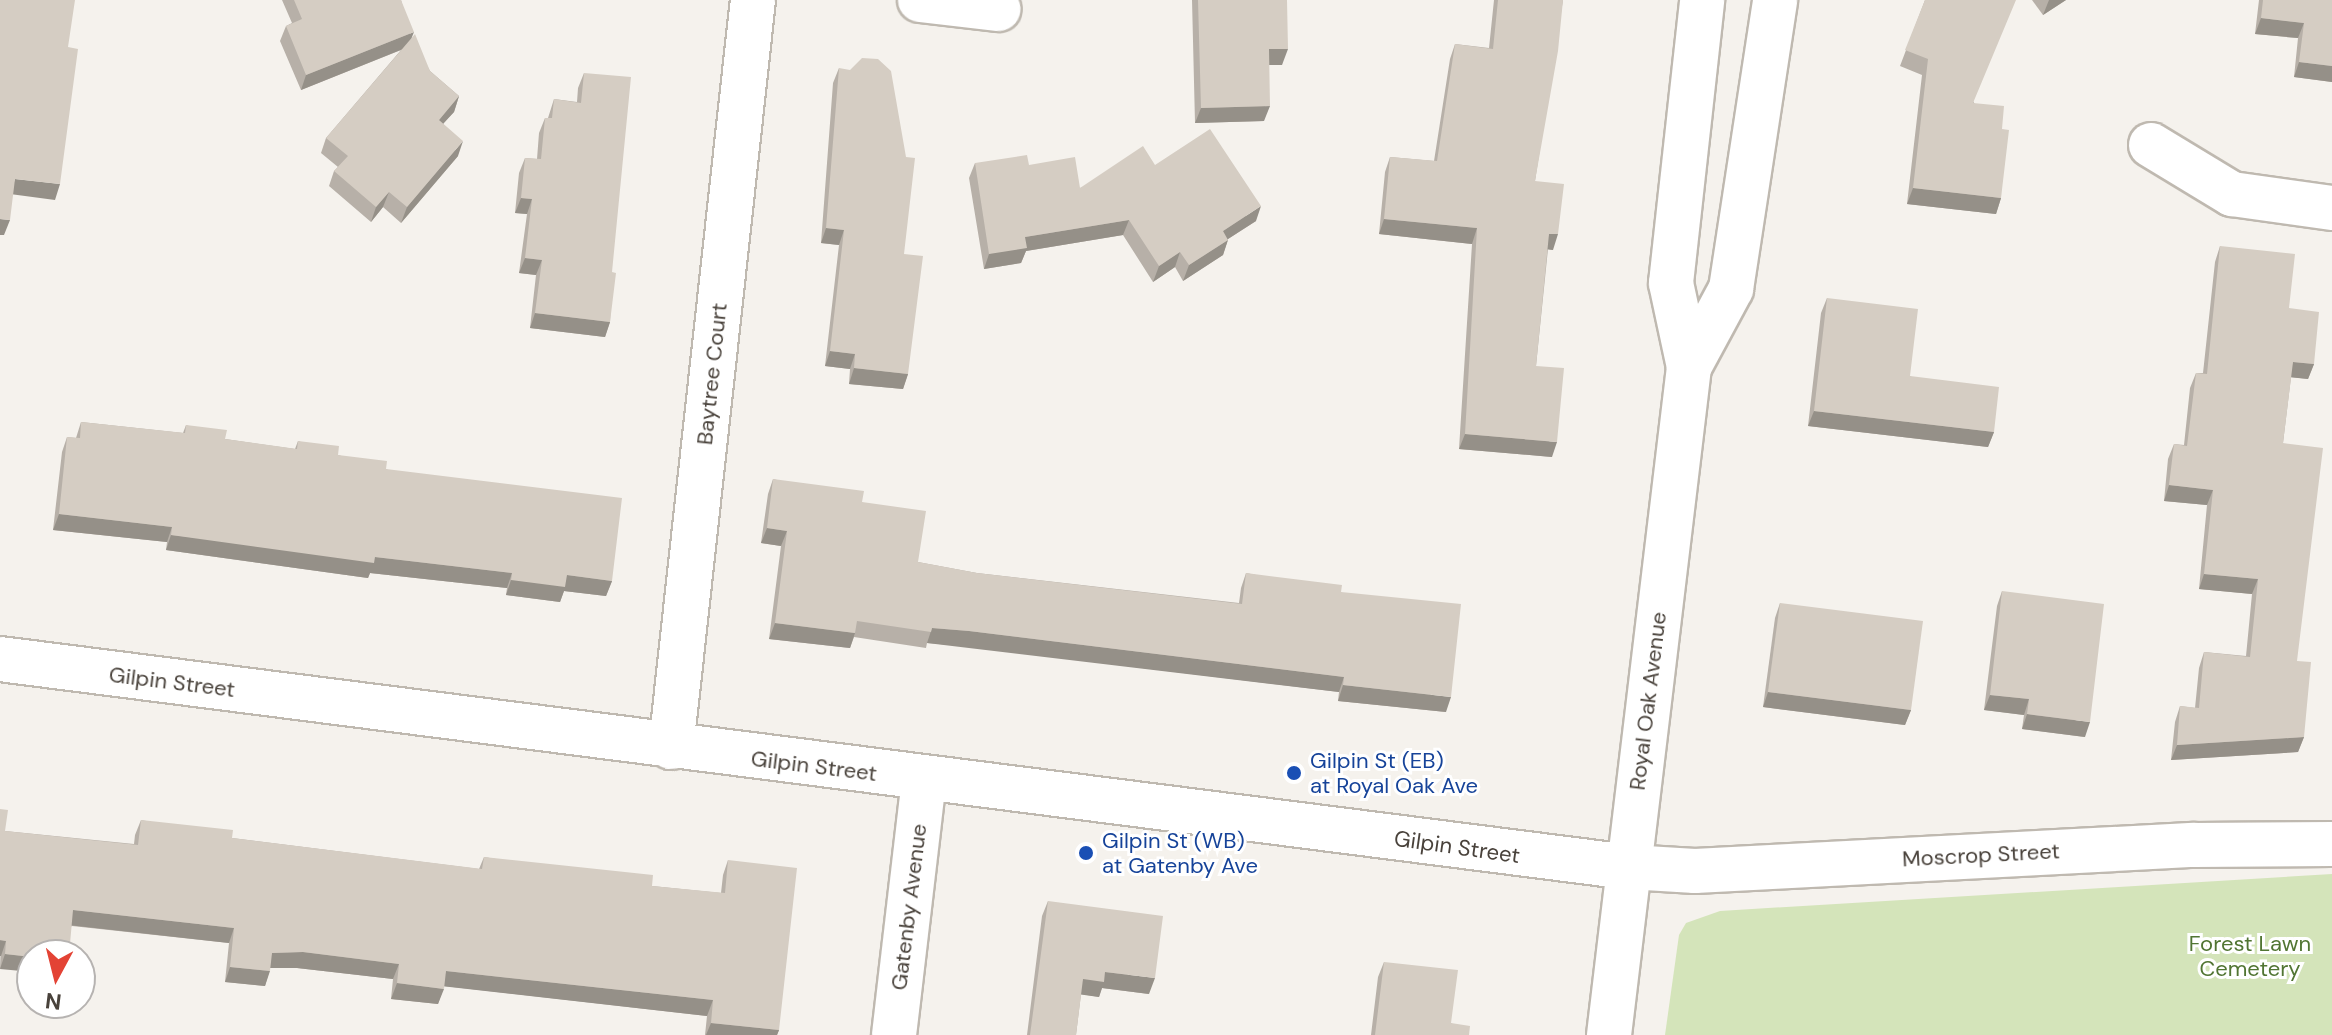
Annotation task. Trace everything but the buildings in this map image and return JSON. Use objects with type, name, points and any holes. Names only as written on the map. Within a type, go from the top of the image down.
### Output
[{"type":"street","name":"Baytree Court","points":[[671,747],[753,0]]},
{"type":"street","points":[[920,0],[998,9]]},
{"type":"street","name":"Royal Oak Avenue","points":[[1609,1035],[1689,367],[1671,283],[1702,0]]},
{"type":"street","name":"Royal Oak Avenue","points":[[1689,367],[1731,289],[1775,0]]},
{"type":"street","points":[[2151,145],[2232,194],[2332,208]]},
{"type":"street","name":"Gilpin Street","points":[[0,659],[924,780],[1629,867]]},
{"type":"street","name":"Gatenby Avenue","points":[[894,1035],[924,780]]},
{"type":"street","name":"Moscrop Street","points":[[1629,867],[1695,871],[2178,846],[2332,844]]},
{"type":"green space","name":"Forest Lawn Cemetery","points":[[2332,874],[2332,1035],[1665,1035],[1679,935],[1686,923],[1720,911]]},
{"type":"place","name":"Gilpin St (EB) at Royal Oak Ave","points":[[1294,773]]},
{"type":"place","name":"Gilpin St (WB) at Gatenby Ave","points":[[1086,853]]}]
